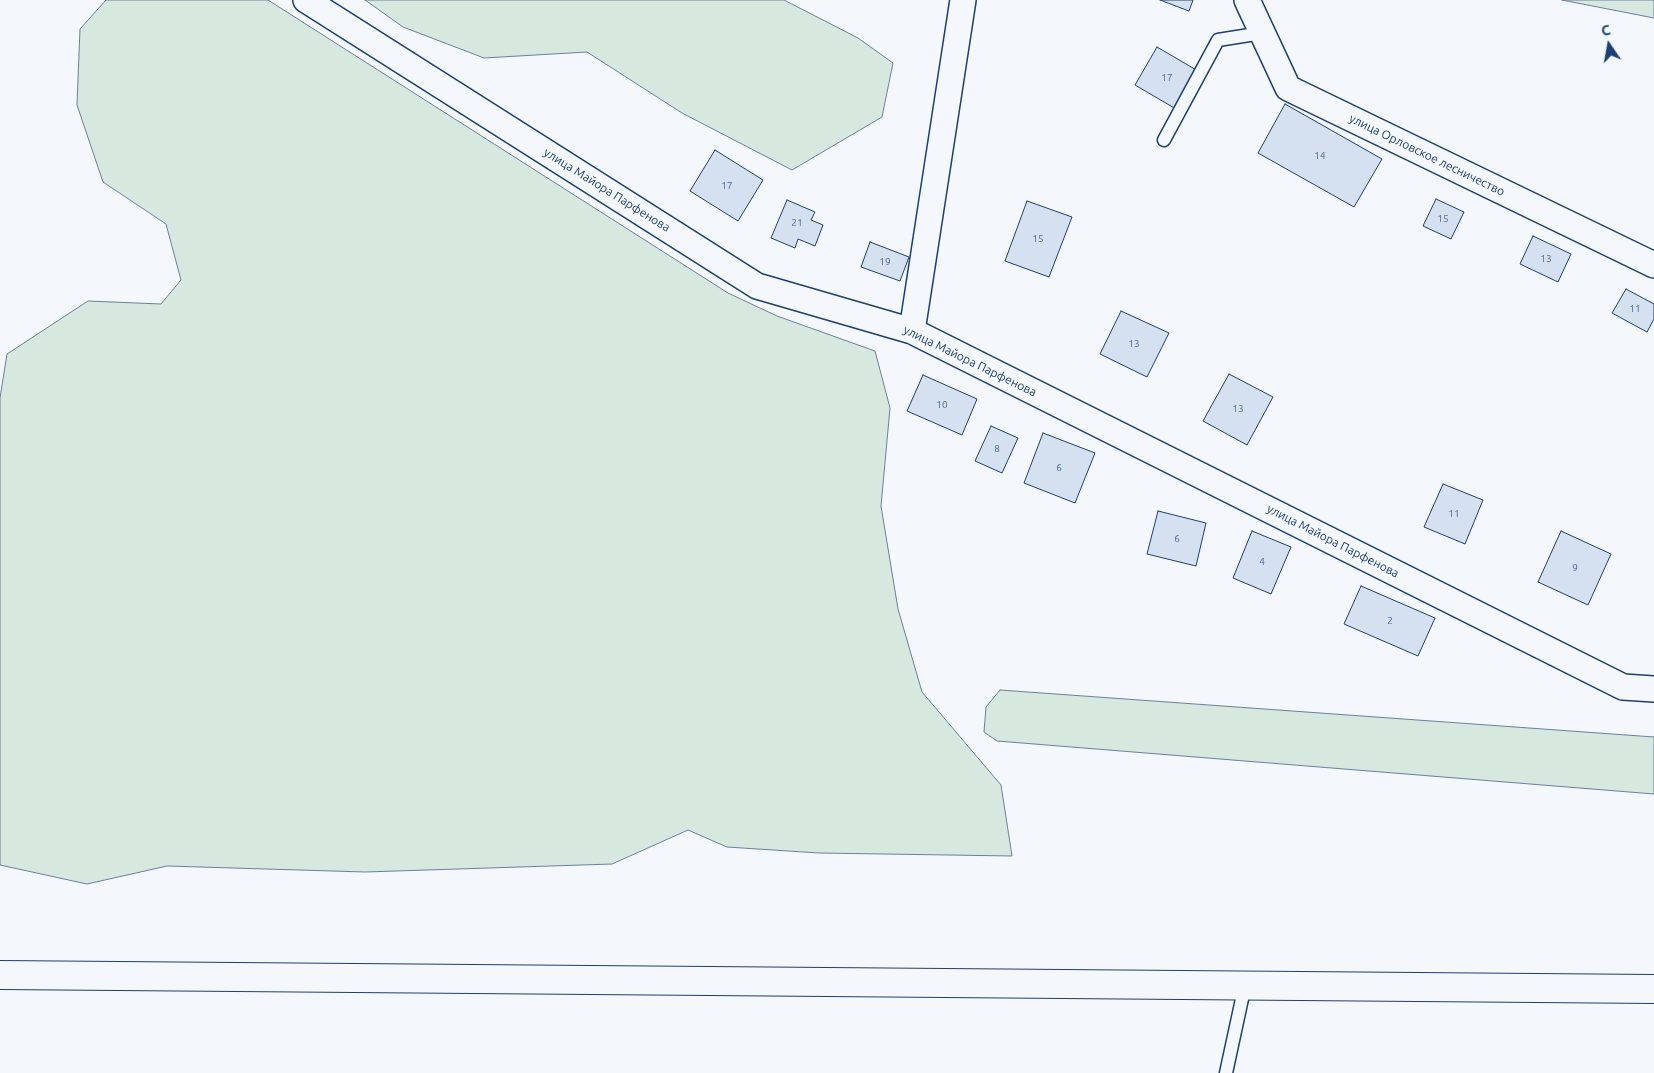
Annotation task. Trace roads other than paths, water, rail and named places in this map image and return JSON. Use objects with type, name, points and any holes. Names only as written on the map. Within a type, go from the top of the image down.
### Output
[{"type":"main road","points":[[0,975],[1654,989]]},
{"type":"street","name":"улица Майора Парфенова","points":[[306,0],[757,286],[912,330],[1623,687],[1654,689]]},
{"type":"street","points":[[912,330],[963,0]]},
{"type":"street","name":"улица Орловское лесничество","points":[[1247,0],[1288,88],[1654,265]]},
{"type":"lane","points":[[1164,140],[1218,40],[1262,33]]},
{"type":"lane","points":[[1226,1073],[1244,985]]}]
